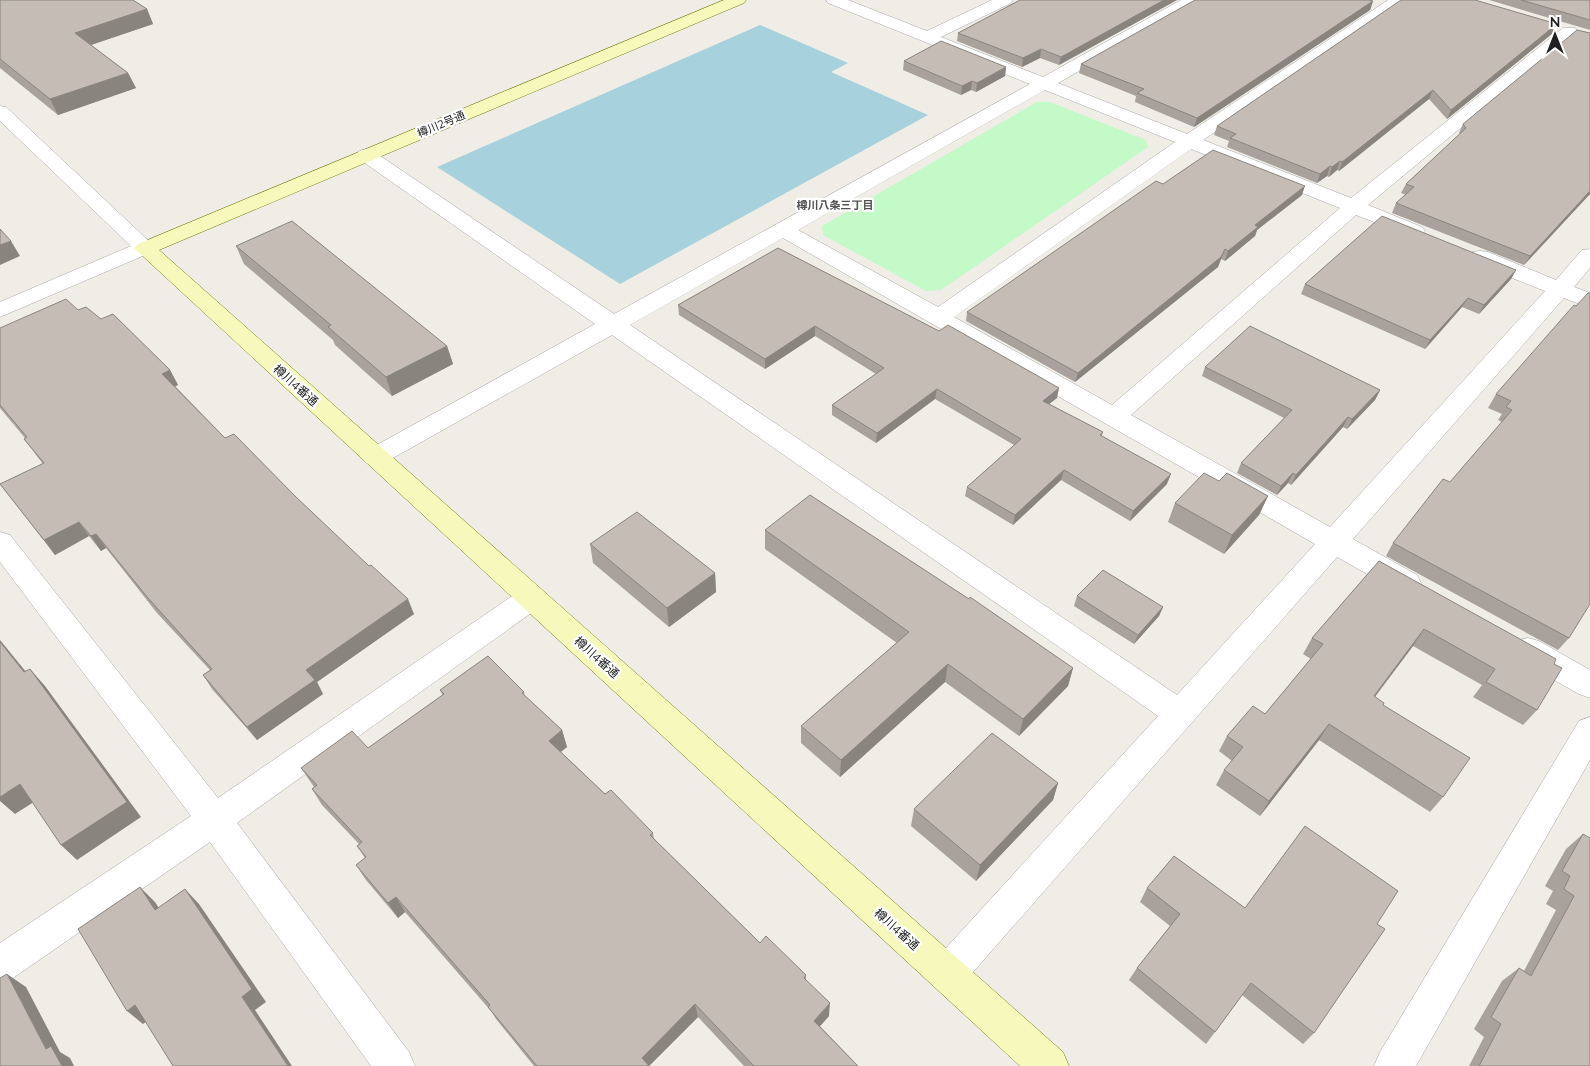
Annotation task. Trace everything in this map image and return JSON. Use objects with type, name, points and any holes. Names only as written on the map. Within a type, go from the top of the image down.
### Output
[{"type":"street","name":"樽川2号通","points":[[144,248],[738,0]]},
{"type":"street","points":[[834,0],[1434,239]]},
{"type":"street","points":[[928,37],[1005,0]]},
{"type":"street","points":[[376,457],[1193,0]]},
{"type":"street","points":[[939,316],[1189,141],[1399,0]]},
{"type":"street","points":[[1114,417],[1353,207],[1567,31]]},
{"type":"street","points":[[0,111],[144,248],[0,310]]},
{"type":"street","points":[[366,155],[1180,714]]},
{"type":"street","points":[[782,229],[939,316],[1427,594]]},
{"type":"street","name":"樽川4番通","points":[[144,248],[1049,1066]]},
{"type":"street","points":[[1461,250],[1590,301]]},
{"type":"street","points":[[947,974],[1590,255]]},
{"type":"street","points":[[0,542],[214,820],[395,1066]]},
{"type":"street","points":[[0,966],[214,820],[531,598]]},
{"type":"street","points":[[1504,637],[1590,685]]},
{"type":"street","points":[[1394,1066],[1590,731]]},
{"type":"green space","points":[[1037,102],[1050,102],[1146,140],[1148,147],[941,290],[926,291],[823,235],[822,226]]},
{"type":"water","points":[[760,25],[848,63],[831,72],[928,115],[620,284],[437,167]]},
{"type":"building","points":[[0,0],[133,0],[147,9],[75,33],[128,73],[50,99],[0,59]]},
{"type":"building","points":[[1020,0],[1164,0],[1061,57],[1041,49],[1023,58],[958,33]]},
{"type":"building","points":[[1195,0],[1373,1],[1197,118],[1137,93],[1144,89],[1081,64]]},
{"type":"building","points":[[1401,0],[1475,0],[1557,24],[1451,110],[1433,90],[1342,162],[1340,161],[1332,167],[1330,166],[1320,174],[1230,138],[1236,134],[1217,126]]},
{"type":"building","points":[[1521,0],[1590,0],[1590,20]]},
{"type":"building","points":[[1577,30],[1590,33],[1590,191],[1530,256],[1396,203],[1414,187],[1406,184],[1466,128],[1463,124]]},
{"type":"building","points":[[941,41],[1006,67],[977,83],[972,81],[962,86],[904,61]]},
{"type":"building","points":[[1213,150],[1305,186],[1255,225],[1258,227],[1228,251],[1225,249],[1221,257],[1078,373],[967,312],[1156,181],[1163,184]]},
{"type":"building","points":[[1382,216],[1516,270],[1484,305],[1468,298],[1430,340],[1305,284]]},
{"type":"building","points":[[292,221],[447,346],[386,377],[328,327],[331,325],[236,246]]},
{"type":"building","points":[[0,229],[11,241],[0,245]]},
{"type":"building","points":[[778,248],[939,331],[948,325],[1059,388],[1043,401],[1103,432],[1100,435],[1171,474],[1133,511],[1064,470],[1015,515],[967,487],[1021,439],[937,389],[877,433],[832,405],[884,368],[815,326],[765,359],[678,305]]},
{"type":"building","points":[[1590,293],[1590,604],[1569,638],[1393,543],[1443,479],[1450,482],[1512,410],[1506,407],[1511,401],[1496,394],[1574,305],[1576,306]]},
{"type":"building","points":[[66,299],[78,310],[86,307],[101,319],[113,314],[170,370],[162,374],[225,438],[234,434],[295,496],[369,566],[371,565],[408,599],[306,670],[315,680],[247,727],[203,675],[212,669],[148,598],[96,534],[91,536],[79,522],[44,540],[0,484],[44,463],[24,439],[27,437],[0,405],[0,328]]},
{"type":"building","points":[[1250,326],[1380,390],[1352,419],[1348,417],[1296,475],[1293,473],[1281,486],[1241,463],[1292,410],[1205,367]]},
{"type":"building","points":[[1204,473],[1219,481],[1227,473],[1268,496],[1232,535],[1175,503]]},
{"type":"building","points":[[810,495],[969,599],[970,597],[1073,668],[1023,719],[948,664],[841,760],[801,726],[909,632],[765,530]]},
{"type":"building","points":[[637,512],[715,573],[667,608],[590,544]]},
{"type":"building","points":[[1379,561],[1556,659],[1554,664],[1562,668],[1537,710],[1486,682],[1495,669],[1424,629],[1374,696],[1384,703],[1383,705],[1470,758],[1443,797],[1329,724],[1269,801],[1224,770],[1243,747],[1227,736],[1253,706],[1265,714],[1323,644],[1312,638]]},
{"type":"building","points":[[1103,570],[1163,607],[1138,635],[1077,596]]},
{"type":"building","points":[[0,642],[24,672],[30,669],[127,802],[61,845],[20,784],[0,797]]},
{"type":"building","points":[[488,656],[524,692],[522,693],[562,730],[549,741],[605,794],[611,790],[653,833],[650,835],[760,943],[766,936],[806,975],[804,978],[830,1003],[814,1021],[858,1066],[754,1066],[695,1004],[642,1058],[649,1066],[537,1066],[488,1007],[490,1005],[396,897],[388,903],[356,865],[366,857],[357,846],[362,842],[312,789],[317,785],[301,768],[352,731],[368,748],[444,694],[440,690]]},
{"type":"building","points":[[992,733],[1058,783],[980,865],[914,809]]},
{"type":"building","points":[[1305,826],[1398,891],[1377,924],[1385,929],[1314,1033],[1251,983],[1215,1032],[1137,968],[1180,914],[1147,888],[1174,856],[1245,908]]},
{"type":"building","points":[[1583,834],[1590,838],[1590,1066],[1479,1066],[1501,1024],[1491,1017],[1519,968],[1531,976],[1574,896],[1564,889],[1570,876],[1562,871]]},
{"type":"building","points":[[140,887],[155,910],[185,889],[252,989],[242,997],[288,1066],[173,1066],[135,1005],[127,1011],[78,929]]},
{"type":"building","points":[[7,974],[46,1049],[51,1046],[62,1066],[0,1066],[0,978]]},
{"type":"district","name":"樽川八条三丁目","points":[[835,205]]}]
